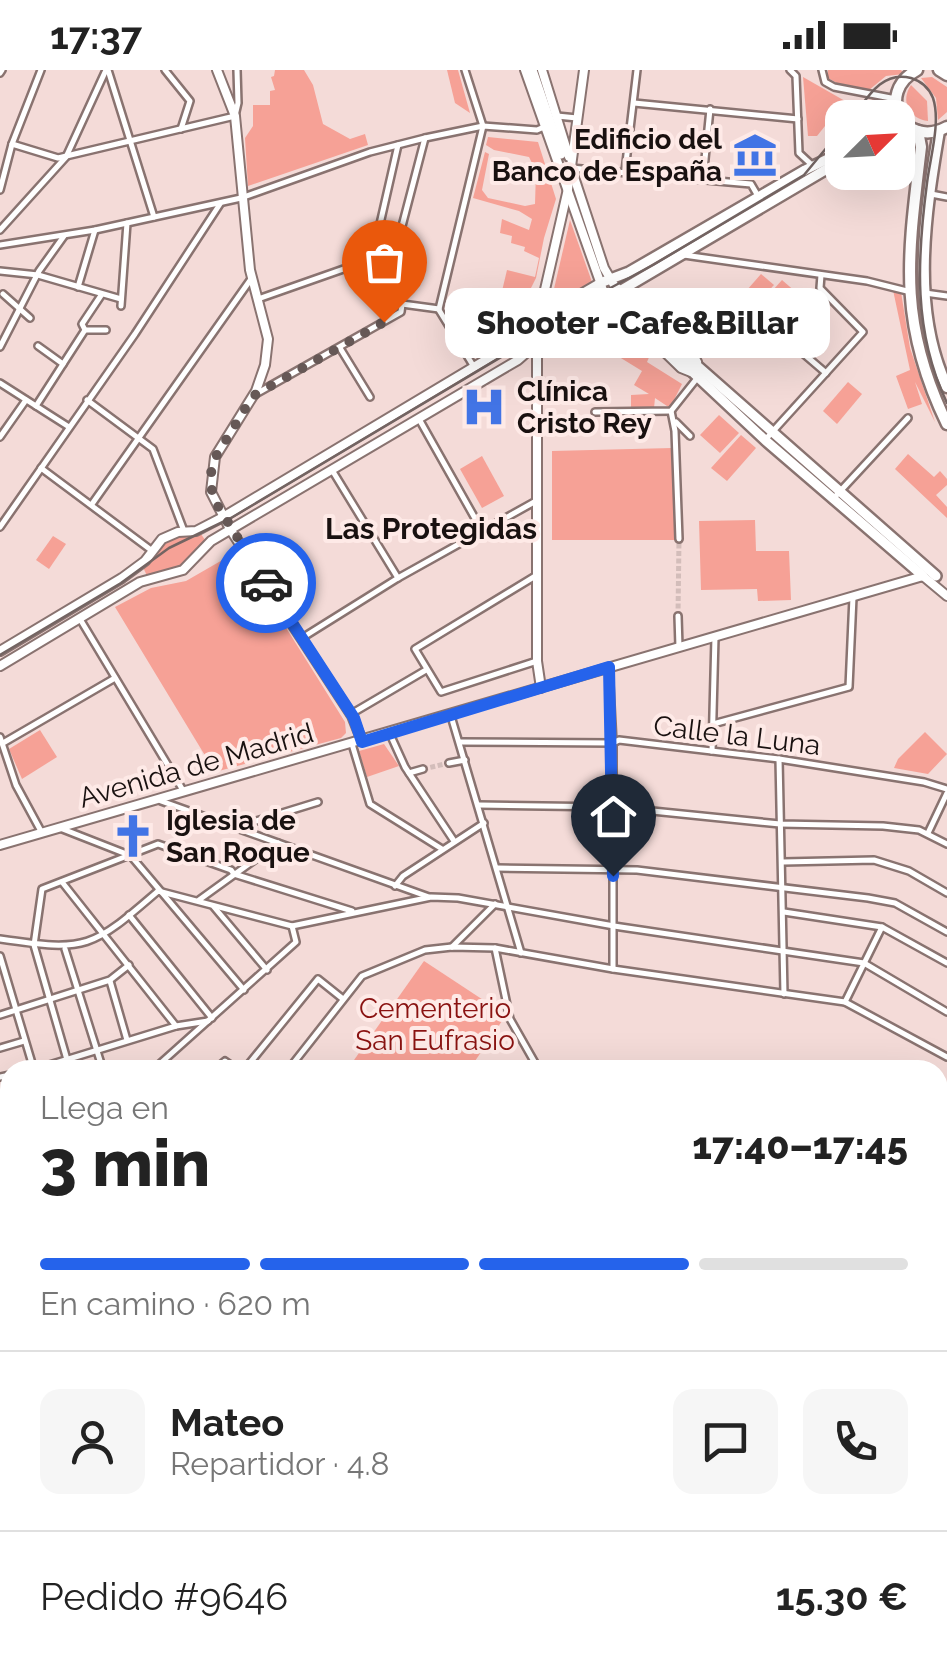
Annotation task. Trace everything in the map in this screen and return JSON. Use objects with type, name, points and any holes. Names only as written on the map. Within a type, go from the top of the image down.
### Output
[{"type":"highway","points":[[896,98],[901,82],[912,71]]},
{"type":"highway","points":[[915,129],[943,129],[924,250],[932,341],[947,388]]},
{"type":"highway","points":[[915,139],[921,147],[909,292],[920,354],[947,424]]},
{"type":"main road","points":[[534,70],[563,154]]},
{"type":"main road","points":[[605,281],[629,272],[825,160]]},
{"type":"main road","points":[[608,298],[825,170]]},
{"type":"main road","points":[[626,306],[836,496],[937,574]]},
{"type":"street","points":[[0,190],[12,144],[42,70]]},
{"type":"street","points":[[107,70],[154,217]]},
{"type":"street","points":[[0,230],[66,157],[107,70]]},
{"type":"street","points":[[165,70],[190,102],[181,129]]},
{"type":"street","points":[[464,70],[482,126],[439,309],[474,367]]},
{"type":"street","points":[[534,70],[558,116],[608,298],[681,368],[697,372]]},
{"type":"street","points":[[534,70],[544,127],[605,281],[630,297],[692,353],[697,372],[671,410]]},
{"type":"street","points":[[541,688],[537,661],[538,322],[568,189],[584,70]]},
{"type":"street","points":[[625,172],[637,70]]},
{"type":"street","points":[[790,70],[796,76],[800,152],[813,166]]},
{"type":"street","points":[[822,70],[825,82],[834,87],[896,98]]},
{"type":"street","points":[[219,74],[231,82],[238,73]]},
{"type":"street","points":[[238,73],[235,116],[241,198],[251,279],[268,339],[268,354],[253,396],[215,458],[212,492],[230,529],[351,714],[370,804],[442,849]]},
{"type":"street","points":[[219,74],[235,116]]},
{"type":"street","points":[[634,103],[798,120]]},
{"type":"street","points":[[703,179],[710,109]]},
{"type":"street","points":[[12,144],[66,157],[235,116]]},
{"type":"street","points":[[558,116],[577,118]]},
{"type":"street","points":[[0,245],[95,230],[241,198],[425,138],[482,126],[537,130],[544,127]]},
{"type":"street","points":[[388,279],[425,138]]},
{"type":"street","points":[[372,260],[399,144]]},
{"type":"street","points":[[571,168],[750,184],[758,196]]},
{"type":"street","points":[[931,194],[947,197]]},
{"type":"street","points":[[0,527],[221,202]]},
{"type":"street","points":[[0,271],[38,275],[121,303],[127,222]]},
{"type":"street","points":[[78,287],[95,230]]},
{"type":"street","points":[[0,347],[38,275],[64,236]]},
{"type":"street","points":[[684,254],[889,285],[909,292]]},
{"type":"street","points":[[253,396],[400,312],[402,304],[380,263],[372,260],[258,299]]},
{"type":"street","points":[[769,436],[863,332],[820,288],[821,275]]},
{"type":"street","points":[[92,504],[251,279]]},
{"type":"street","points":[[0,651],[145,561],[162,539],[196,531],[223,517],[510,346],[538,322],[605,281]]},
{"type":"street","points":[[925,293],[947,296]]},
{"type":"street","points":[[3,294],[30,318]]},
{"type":"street","points":[[36,406],[72,352],[84,330],[82,324],[102,294]]},
{"type":"street","points":[[0,666],[126,590],[183,570],[199,557],[204,547],[230,529],[518,360],[551,331],[608,298]]},
{"type":"street","points":[[402,304],[439,309]]},
{"type":"street","points":[[84,330],[106,330]]},
{"type":"street","points":[[777,330],[826,373]]},
{"type":"street","points":[[38,346],[63,364]]},
{"type":"street","points":[[340,348],[370,397]]},
{"type":"street","points":[[0,383],[70,428]]},
{"type":"street","points":[[0,437],[26,400]]},
{"type":"street","points":[[87,400],[141,438],[159,458],[184,531]]},
{"type":"street","points":[[595,412],[671,410]]},
{"type":"street","points":[[671,410],[678,539]]},
{"type":"street","points":[[836,496],[908,418]]},
{"type":"street","points":[[418,419],[482,530]]},
{"type":"street","points":[[674,420],[690,436]]},
{"type":"street","points":[[41,468],[151,550]]},
{"type":"street","points":[[332,469],[398,578]]},
{"type":"street","points":[[302,638],[398,578],[536,501]]},
{"type":"street","points":[[937,574],[947,584]]},
{"type":"street","points":[[937,574],[947,596]]},
{"type":"street","name":"Avenida de Madrid","points":[[0,845],[937,574]]},
{"type":"street","points":[[537,575],[414,649],[438,691],[537,661]]},
{"type":"street","points":[[713,724],[848,687],[854,597]]},
{"type":"street","points":[[678,616],[679,647]]},
{"type":"street","points":[[80,619],[184,792]]},
{"type":"street","points":[[712,751],[716,637]]},
{"type":"street","points":[[609,667],[613,969]]},
{"type":"street","points":[[351,714],[426,670]]},
{"type":"street","points":[[42,832],[16,785],[2,740],[115,678]]},
{"type":"street","points":[[451,716],[521,953]]},
{"type":"street","points":[[390,734],[409,774],[454,841]]},
{"type":"street","name":"Calle la Luna","points":[[460,742],[619,740],[778,759],[924,782],[947,791]]},
{"type":"street","points":[[778,759],[784,994]]},
{"type":"street","points":[[449,764],[466,760]]},
{"type":"street","points":[[409,774],[423,770]]},
{"type":"street","points":[[928,833],[947,791]]},
{"type":"street","points":[[158,800],[431,897],[864,963],[947,1012]]},
{"type":"street","points":[[237,827],[318,802]]},
{"type":"street","points":[[479,805],[613,806],[780,824],[884,826],[928,833],[947,844]]},
{"type":"street","points":[[395,886],[403,876],[484,823]]},
{"type":"street","points":[[59,828],[132,856],[244,990]]},
{"type":"street","points":[[259,834],[264,852]]},
{"type":"street","points":[[200,900],[280,842]]},
{"type":"street","points":[[66,1058],[34,945],[42,889],[158,844],[234,874],[354,912]]},
{"type":"street","points":[[782,862],[874,860],[909,871],[947,893]]},
{"type":"street","points":[[497,868],[613,869],[895,902],[947,932]]},
{"type":"street","points":[[62,882],[176,1026]]},
{"type":"street","points":[[158,890],[292,926],[431,897]]},
{"type":"street","points":[[2,941],[65,948],[106,936],[158,890]]},
{"type":"street","points":[[212,904],[267,970]]},
{"type":"street","points":[[452,947],[495,904]]},
{"type":"street","points":[[784,912],[882,927],[947,964]]},
{"type":"street","points":[[130,915],[210,1020]]},
{"type":"street","points":[[164,1060],[296,942],[292,926]]},
{"type":"street","points":[[846,1002],[882,927]]},
{"type":"street","points":[[464,934],[471,947]]},
{"type":"street","points":[[296,1060],[362,976],[425,950],[452,947],[495,948],[846,1002],[947,1057]]},
{"type":"street","points":[[65,948],[100,1060]]},
{"type":"street","points":[[495,948],[510,1019],[533,1060]]},
{"type":"street","points":[[0,956],[30,1060]]},
{"type":"street","points":[[0,1014],[110,980],[129,965]]},
{"type":"street","points":[[249,1060],[318,979],[343,999]]},
{"type":"street","points":[[110,980],[127,1040]]},
{"type":"street","points":[[60,1060],[210,1020]]},
{"type":"street","points":[[0,1048],[24,1041]]},
{"type":"green space","points":[[275,70],[304,70],[313,85],[323,124],[350,139],[365,134],[368,145],[248,186],[245,138],[253,126],[253,105],[270,105]]},
{"type":"green space","points":[[447,70],[458,70],[470,113],[455,103]]},
{"type":"green space","points":[[828,70],[901,70],[904,74],[886,76],[869,90],[844,87],[828,78]]},
{"type":"green space","points":[[803,77],[843,100],[825,100],[825,126],[817,136],[808,136]]},
{"type":"green space","points":[[932,77],[947,87],[947,112],[938,120],[936,98],[921,78]]},
{"type":"green space","points":[[911,85],[927,101],[928,121],[915,116],[915,100],[906,100]]},
{"type":"green space","points":[[488,137],[538,142],[556,199],[536,278],[524,302],[523,320],[485,341],[506,313],[517,316],[521,296],[502,291],[507,270],[535,277],[539,258],[524,251],[525,247],[511,243],[512,236],[500,233],[502,219],[529,230],[532,219],[519,211],[473,198],[485,152],[489,154],[482,190],[488,198],[525,206],[535,204],[536,171],[529,157],[494,150],[486,145]]},
{"type":"green space","points":[[570,220],[592,282],[553,308],[550,306]]},
{"type":"green space","points":[[761,274],[774,285],[752,309],[740,298]]},
{"type":"green space","points":[[782,280],[797,293],[769,325],[754,311]]},
{"type":"green space","points":[[893,290],[901,292],[910,348],[935,422],[915,382],[922,404],[908,409],[896,376],[910,370]]},
{"type":"green space","points":[[735,307],[746,318],[729,336],[718,326]]},
{"type":"green space","points":[[625,340],[650,355],[647,362],[682,384],[670,408],[655,398],[654,408],[631,408],[631,395],[649,394],[634,385],[642,371],[616,355]]},
{"type":"green space","points":[[848,382],[862,394],[837,424],[823,411]]},
{"type":"green space","points":[[719,415],[739,433],[720,453],[700,435]]},
{"type":"green space","points":[[741,435],[756,448],[727,481],[711,468]]},
{"type":"green space","points":[[672,448],[675,540],[552,540],[552,451]]},
{"type":"green space","points":[[908,454],[934,477],[940,471],[947,479],[947,485],[936,495],[947,507],[947,518],[895,469]]},
{"type":"green space","points":[[482,456],[504,496],[482,508],[460,469]]},
{"type":"green space","points":[[755,520],[756,551],[789,551],[791,600],[758,601],[757,589],[701,590],[699,521]]},
{"type":"green space","points":[[184,534],[201,534],[205,540],[200,549],[173,569],[147,576],[143,567],[157,548]]},
{"type":"green space","points":[[53,536],[66,544],[49,569],[36,560]]},
{"type":"green space","points":[[238,551],[345,722],[346,733],[341,738],[215,772],[115,607],[151,588],[186,581]]},
{"type":"green space","points":[[40,730],[57,757],[22,779],[9,749]]},
{"type":"green space","points":[[925,732],[947,754],[928,774],[894,768],[898,759]]},
{"type":"green space","points":[[384,744],[399,766],[367,777],[359,751]]},
{"type":"green space","name":"Cementerio San Eufrasio","points":[[424,961],[506,1015],[476,1060],[354,1060]]},
{"type":"tunnel","points":[[561,154],[587,236]]},
{"type":"tunnel","points":[[605,275],[627,304]]},
{"type":"tunnel","points":[[678,616],[679,539]]},
{"type":"tunnel","points":[[423,769],[449,763]]},
{"type":"tram line","points":[[866,100],[884,82],[901,77],[915,79],[933,98],[935,129],[924,211],[921,295],[928,349],[947,403]]},
{"type":"tram line","points":[[0,655],[121,583],[169,548],[231,518],[518,347],[551,320],[653,265],[804,175],[825,150]]},
{"type":"way so far","points":[[266,583],[217,505],[211,473],[215,458],[253,396],[384,322]]},
{"type":"place","name":"Edificio del Banco de España","points":[[755,155]]},
{"type":"place","name":"Shooter -Cafe&Billar","points":[[384,322]]},
{"type":"place","name":"Clínica Cristo Rey","points":[[484,407]]},
{"type":"place","name":"Iglesia de San Roque","points":[[133,836]]},
{"type":"district","name":"Las Protegidas","points":[[431,529]]},
{"type":"route","points":[[266,583],[354,718],[362,742],[609,667],[613,876]]}]
